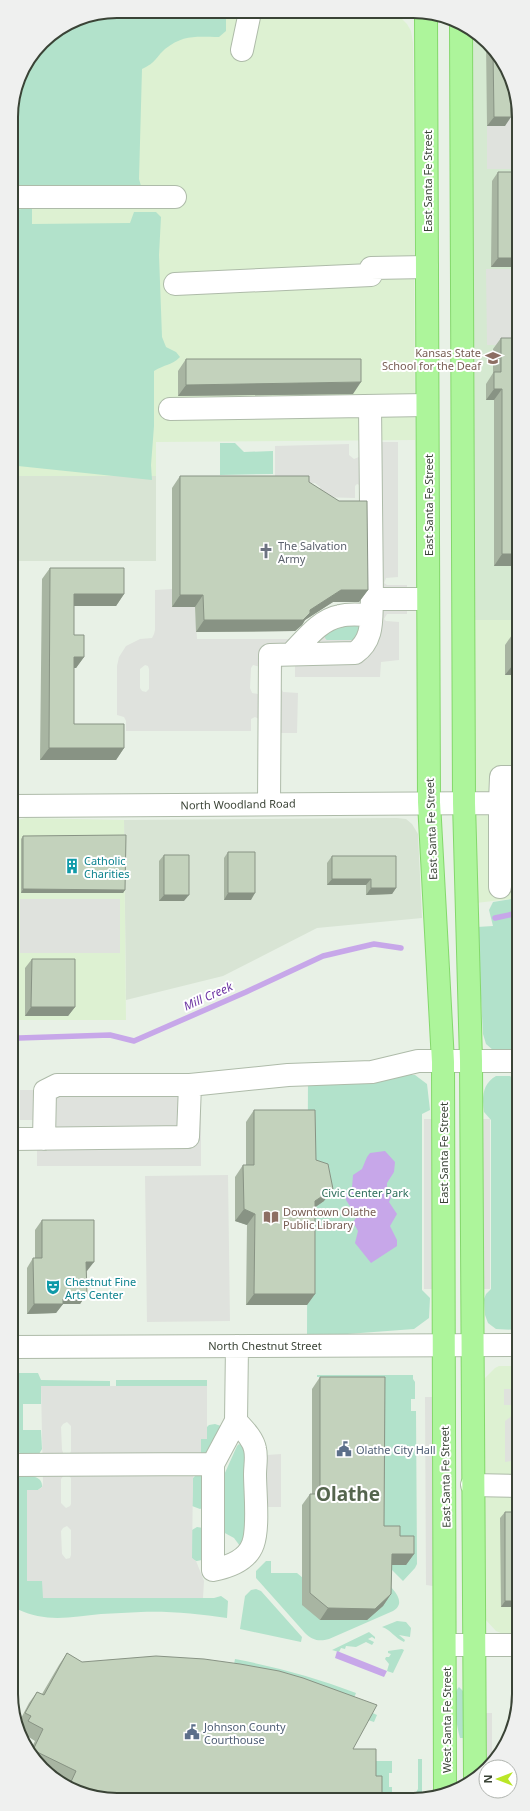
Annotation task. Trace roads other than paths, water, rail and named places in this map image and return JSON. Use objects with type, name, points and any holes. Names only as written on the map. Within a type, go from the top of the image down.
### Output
[{"type":"main road","name":"East Santa Fe Street","points":[[426,19],[429,802],[443,1062],[446,1645]]},
{"type":"main road","points":[[461,30],[464,803],[471,1061],[472,1486],[475,1645],[475,1771]]},
{"type":"main road","points":[[428,599],[463,599]]},
{"type":"main road","name":"West Santa Fe Street","points":[[446,1645],[446,1788]]},
{"type":"street","points":[[242,50],[249,18]]},
{"type":"street","points":[[18,197],[175,197]]},
{"type":"street","points":[[174,284],[427,267]]},
{"type":"street","points":[[170,409],[427,405]]},
{"type":"street","points":[[269,803],[270,655],[355,654],[363,648],[371,631],[370,406]]},
{"type":"street","points":[[291,654],[316,628],[330,619],[371,607],[428,599]]},
{"type":"street","points":[[500,887],[509,825],[500,803],[501,777],[512,777]]},
{"type":"street","name":"North Woodland Road","points":[[18,806],[429,802],[500,803]]},
{"type":"street","points":[[44,1139],[45,1091],[57,1085],[190,1085],[288,1075],[372,1072],[418,1061],[512,1061]]},
{"type":"street","points":[[18,1139],[188,1138],[190,1085]]},
{"type":"street","name":"North Chestnut Street","points":[[18,1347],[512,1345]]},
{"type":"street","points":[[236,1421],[248,1435],[255,1448],[256,1530],[253,1545],[246,1554],[237,1562],[213,1570],[213,1464],[236,1421],[237,1346]]},
{"type":"street","points":[[18,1465],[213,1464]]},
{"type":"street","points":[[472,1486],[512,1486]]},
{"type":"street","points":[[446,1645],[512,1645]]},
{"type":"waterway","name":"Mill Creek","points":[[495,918],[512,914]]},
{"type":"waterway","name":"Mill Creek","points":[[19,1038],[110,1035],[134,1041],[246,992],[323,956],[374,944],[401,948]]},
{"type":"place","name":"Kansas State School for the Deaf","points":[[493,358]]},
{"type":"place","name":"The Salvation Army","points":[[266,551]]},
{"type":"place","name":"Catholic Charities","points":[[72,866]]},
{"type":"place","name":"Downtown Olathe Public Library","points":[[271,1217]]},
{"type":"place","name":"Chestnut Fine Arts Center","points":[[53,1287]]},
{"type":"place","name":"Olathe City Hall","points":[[344,1449]]},
{"type":"place","name":"Johnson County Courthouse","points":[[192,1732]]},
{"type":"district","name":"Olathe","points":[[348,1494]]},
{"type":"park label","name":"Civic Center Park","points":[[365,1192]]}]
